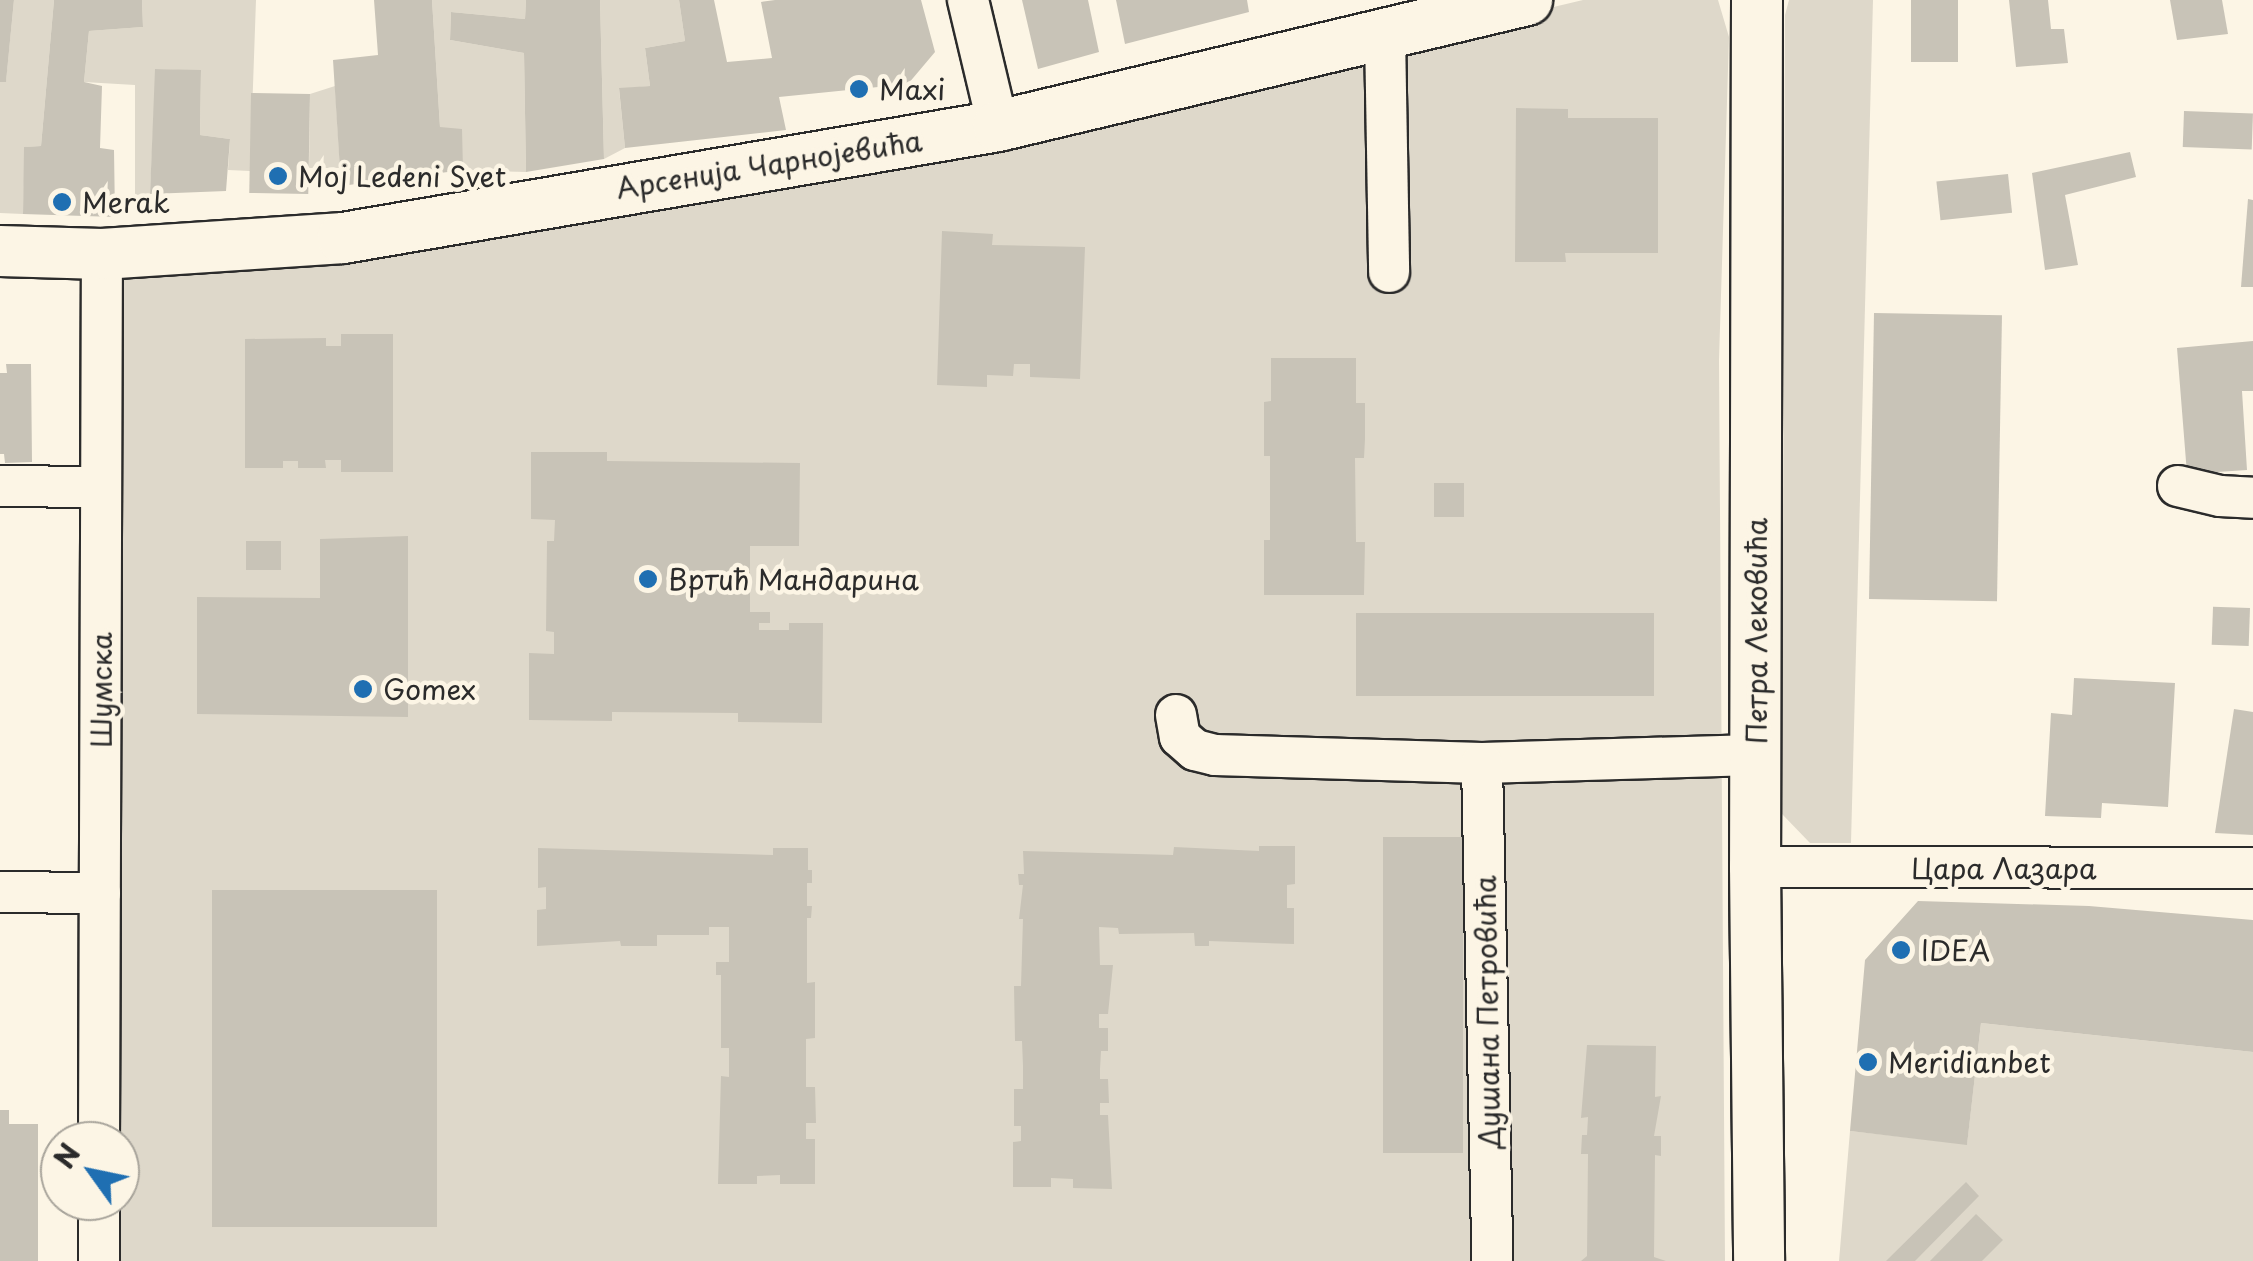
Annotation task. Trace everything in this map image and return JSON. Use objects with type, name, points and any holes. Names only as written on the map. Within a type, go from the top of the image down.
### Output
[{"type":"street","points":[[968,0],[998,126]]},
{"type":"street","name":"Арсенија Чарнојевића","points":[[0,251],[102,254],[343,238],[998,126],[1526,0]]},
{"type":"street","name":"Петра Лековића","points":[[1758,0],[1755,867],[1759,1261]]},
{"type":"street","points":[[1385,34],[1389,272]]},
{"type":"street","name":"Шумска","points":[[99,1121],[102,254]]},
{"type":"street","points":[[0,486],[101,487]]},
{"type":"street","points":[[2178,486],[2220,496],[2253,498]]},
{"type":"street","points":[[1176,716],[1180,737],[1195,750],[1215,755],[1482,763],[1755,755]]},
{"type":"street","name":"Душана Петровића","points":[[1482,763],[1492,1261]]},
{"type":"street","name":"Цара Лазара","points":[[1755,867],[2253,868]]},
{"type":"street","points":[[0,892],[100,893]]},
{"type":"street","points":[[98,1261],[99,1221]]},
{"type":"shaded area","points":[[14,0],[54,0],[41,146],[25,147],[23,214],[0,213],[0,82],[6,81]]},
{"type":"shaded area","points":[[142,0],[256,0],[250,171],[228,170],[230,139],[200,135],[201,71],[156,69],[150,194],[135,196],[135,85],[84,82],[89,31],[143,27]]},
{"type":"shaded area","points":[[432,0],[526,0],[525,19],[451,12],[450,40],[524,53],[526,172],[463,170],[440,127]]},
{"type":"shaded area","points":[[600,0],[679,0],[685,41],[645,48],[650,86],[619,89],[625,148],[604,159]]},
{"type":"shaded area","points":[[1583,0],[1718,0],[1729,37],[1719,360],[1725,1261],[112,1261],[113,1221],[140,1221],[140,1121],[114,1121],[113,264],[1373,50]]},
{"type":"shaded area","points":[[1789,0],[1873,0],[1851,843],[1810,843],[1782,814],[1785,15]]},
{"type":"shaded area","points":[[335,86],[340,168],[309,168],[310,94]]},
{"type":"shaded area","points":[[1981,1023],[2253,1052],[2253,1261],[1839,1261],[1850,1131],[1967,1144]]},
{"type":"building","points":[[0,0],[14,0],[6,82],[0,82]]},
{"type":"building","points":[[54,0],[142,0],[143,27],[89,31],[84,82],[102,86],[100,148],[114,150],[115,217],[23,214],[24,147],[41,146]]},
{"type":"building","points":[[374,0],[432,0],[440,127],[462,129],[463,170],[341,186],[333,60],[378,55]]},
{"type":"building","points":[[526,0],[600,0],[604,159],[526,172],[524,53],[450,40],[451,12],[525,19]]},
{"type":"building","points":[[679,0],[714,0],[727,62],[772,58],[761,2],[775,0],[921,0],[935,52],[908,84],[779,97],[786,130],[625,148],[619,88],[650,86],[645,48],[685,41]]},
{"type":"building","points":[[1022,0],[1088,0],[1099,52],[1038,69]]},
{"type":"building","points":[[1116,0],[1247,0],[1249,12],[1125,44]]},
{"type":"building","points":[[1911,0],[1958,0],[1958,62],[1911,62]]},
{"type":"building","points":[[2009,0],[2048,0],[2051,29],[2064,29],[2068,63],[2016,67]]},
{"type":"building","points":[[2170,0],[2222,0],[2228,34],[2177,40]]},
{"type":"building","points":[[155,69],[201,70],[200,135],[230,139],[226,191],[150,194]]},
{"type":"building","points":[[251,93],[310,94],[308,194],[249,193]]},
{"type":"building","points":[[1516,108],[1568,109],[1568,118],[1658,118],[1658,253],[1565,253],[1566,262],[1515,262]]},
{"type":"building","points":[[2184,111],[2253,113],[2252,149],[2183,147]]},
{"type":"building","points":[[2130,152],[2136,177],[2065,195],[2078,265],[2045,270],[2032,173]]},
{"type":"building","points":[[2008,174],[2012,213],[1940,220],[1936,182]]},
{"type":"building","points":[[2248,199],[2253,200],[2253,287],[2241,287]]},
{"type":"building","points":[[942,231],[993,234],[992,245],[1085,247],[1080,379],[1030,377],[1030,364],[1014,364],[1013,376],[987,375],[987,387],[937,385]]},
{"type":"building","points":[[1874,313],[2002,315],[1997,601],[1869,599]]},
{"type":"building","points":[[341,334],[393,334],[393,472],[341,472],[341,460],[325,460],[326,468],[298,468],[298,461],[283,461],[283,468],[245,468],[245,339],[326,338],[326,346],[341,346]]},
{"type":"building","points":[[2253,341],[2253,391],[2242,391],[2247,470],[2187,474],[2177,348]]},
{"type":"building","points":[[1271,358],[1356,358],[1356,403],[1365,403],[1364,458],[1355,458],[1356,542],[1365,542],[1364,595],[1264,595],[1264,540],[1270,540],[1270,456],[1264,456],[1264,402],[1271,401]]},
{"type":"building","points":[[6,364],[31,364],[32,462],[5,463],[4,454],[0,454],[0,373],[7,373]]},
{"type":"building","name":"Вртић Мандарина","points":[[531,452],[607,452],[607,461],[800,463],[799,546],[750,546],[750,612],[770,612],[770,623],[759,623],[759,630],[789,630],[789,623],[823,623],[822,723],[738,722],[738,713],[612,712],[612,721],[529,720],[529,653],[554,654],[554,632],[546,631],[547,541],[554,541],[555,520],[531,519]]},
{"type":"building","points":[[1434,483],[1464,483],[1464,517],[1434,517]]},
{"type":"building","points":[[408,536],[408,717],[197,714],[197,597],[320,598],[320,539]]},
{"type":"building","points":[[246,541],[281,541],[281,570],[246,570]]},
{"type":"building","points":[[2213,607],[2250,608],[2249,646],[2212,645]]},
{"type":"building","points":[[1356,613],[1654,613],[1654,696],[1356,696]]},
{"type":"building","points":[[2074,678],[2175,683],[2168,807],[2102,803],[2101,818],[2045,816],[2051,713],[2072,715]]},
{"type":"building","points":[[2234,709],[2253,712],[2253,835],[2215,833]]},
{"type":"building","points":[[1383,837],[1463,837],[1463,1153],[1383,1153]]},
{"type":"building","points":[[1259,846],[1295,846],[1295,884],[1287,885],[1287,908],[1294,908],[1294,944],[1209,941],[1209,946],[1195,946],[1194,933],[1119,934],[1118,928],[1099,927],[1100,965],[1113,965],[1108,1014],[1099,1014],[1099,1028],[1108,1028],[1108,1051],[1101,1051],[1100,1079],[1108,1079],[1109,1103],[1100,1103],[1100,1115],[1108,1115],[1112,1189],[1073,1188],[1073,1179],[1051,1178],[1051,1187],[1013,1187],[1013,1142],[1021,1141],[1021,1126],[1014,1126],[1014,1089],[1023,1089],[1022,1041],[1015,1041],[1014,986],[1021,986],[1023,919],[1019,919],[1023,885],[1019,885],[1018,874],[1024,874],[1023,851],[1173,855],[1174,847],[1259,851]]},
{"type":"building","points":[[538,848],[773,855],[773,848],[808,848],[812,883],[807,883],[807,906],[812,906],[811,918],[807,918],[807,983],[815,982],[815,1038],[806,1039],[806,1087],[815,1087],[816,1123],[806,1123],[806,1139],[815,1139],[815,1184],[780,1184],[780,1175],[757,1176],[757,1184],[718,1184],[721,1076],[729,1077],[729,1048],[721,1048],[721,975],[716,975],[716,962],[729,962],[729,927],[709,927],[709,935],[657,935],[657,946],[621,946],[620,941],[537,946],[537,910],[546,909],[546,887],[538,888]]},
{"type":"building","points":[[212,890],[437,890],[437,1227],[212,1227]]},
{"type":"building","points":[[1918,901],[2089,906],[2253,920],[2253,1052],[1981,1023],[1967,1145],[1850,1131],[1865,960]]},
{"type":"building","points":[[1587,1045],[1656,1046],[1655,1097],[1661,1096],[1654,1136],[1661,1136],[1661,1156],[1655,1155],[1654,1257],[1666,1261],[1581,1261],[1587,1256],[1588,1154],[1581,1154],[1588,1117],[1581,1118]]},
{"type":"building","points":[[0,1110],[9,1110],[9,1124],[38,1124],[38,1261],[0,1261]]},
{"type":"building","points":[[1966,1182],[1979,1196],[1915,1261],[1886,1261]]},
{"type":"building","points":[[1976,1214],[2003,1240],[1982,1261],[1930,1261]]},
{"type":"place","name":"Maxi","points":[[859,89]]},
{"type":"place","name":"Moj Ledeni Svet","points":[[278,176]]},
{"type":"place","name":"Merak","points":[[62,202]]},
{"type":"place","name":"Вртић Мандарина","points":[[648,579]]},
{"type":"place","name":"Gomex","points":[[363,689]]},
{"type":"place","name":"IDEA","points":[[1901,950]]},
{"type":"place","name":"Meridianbet","points":[[1868,1062]]}]
